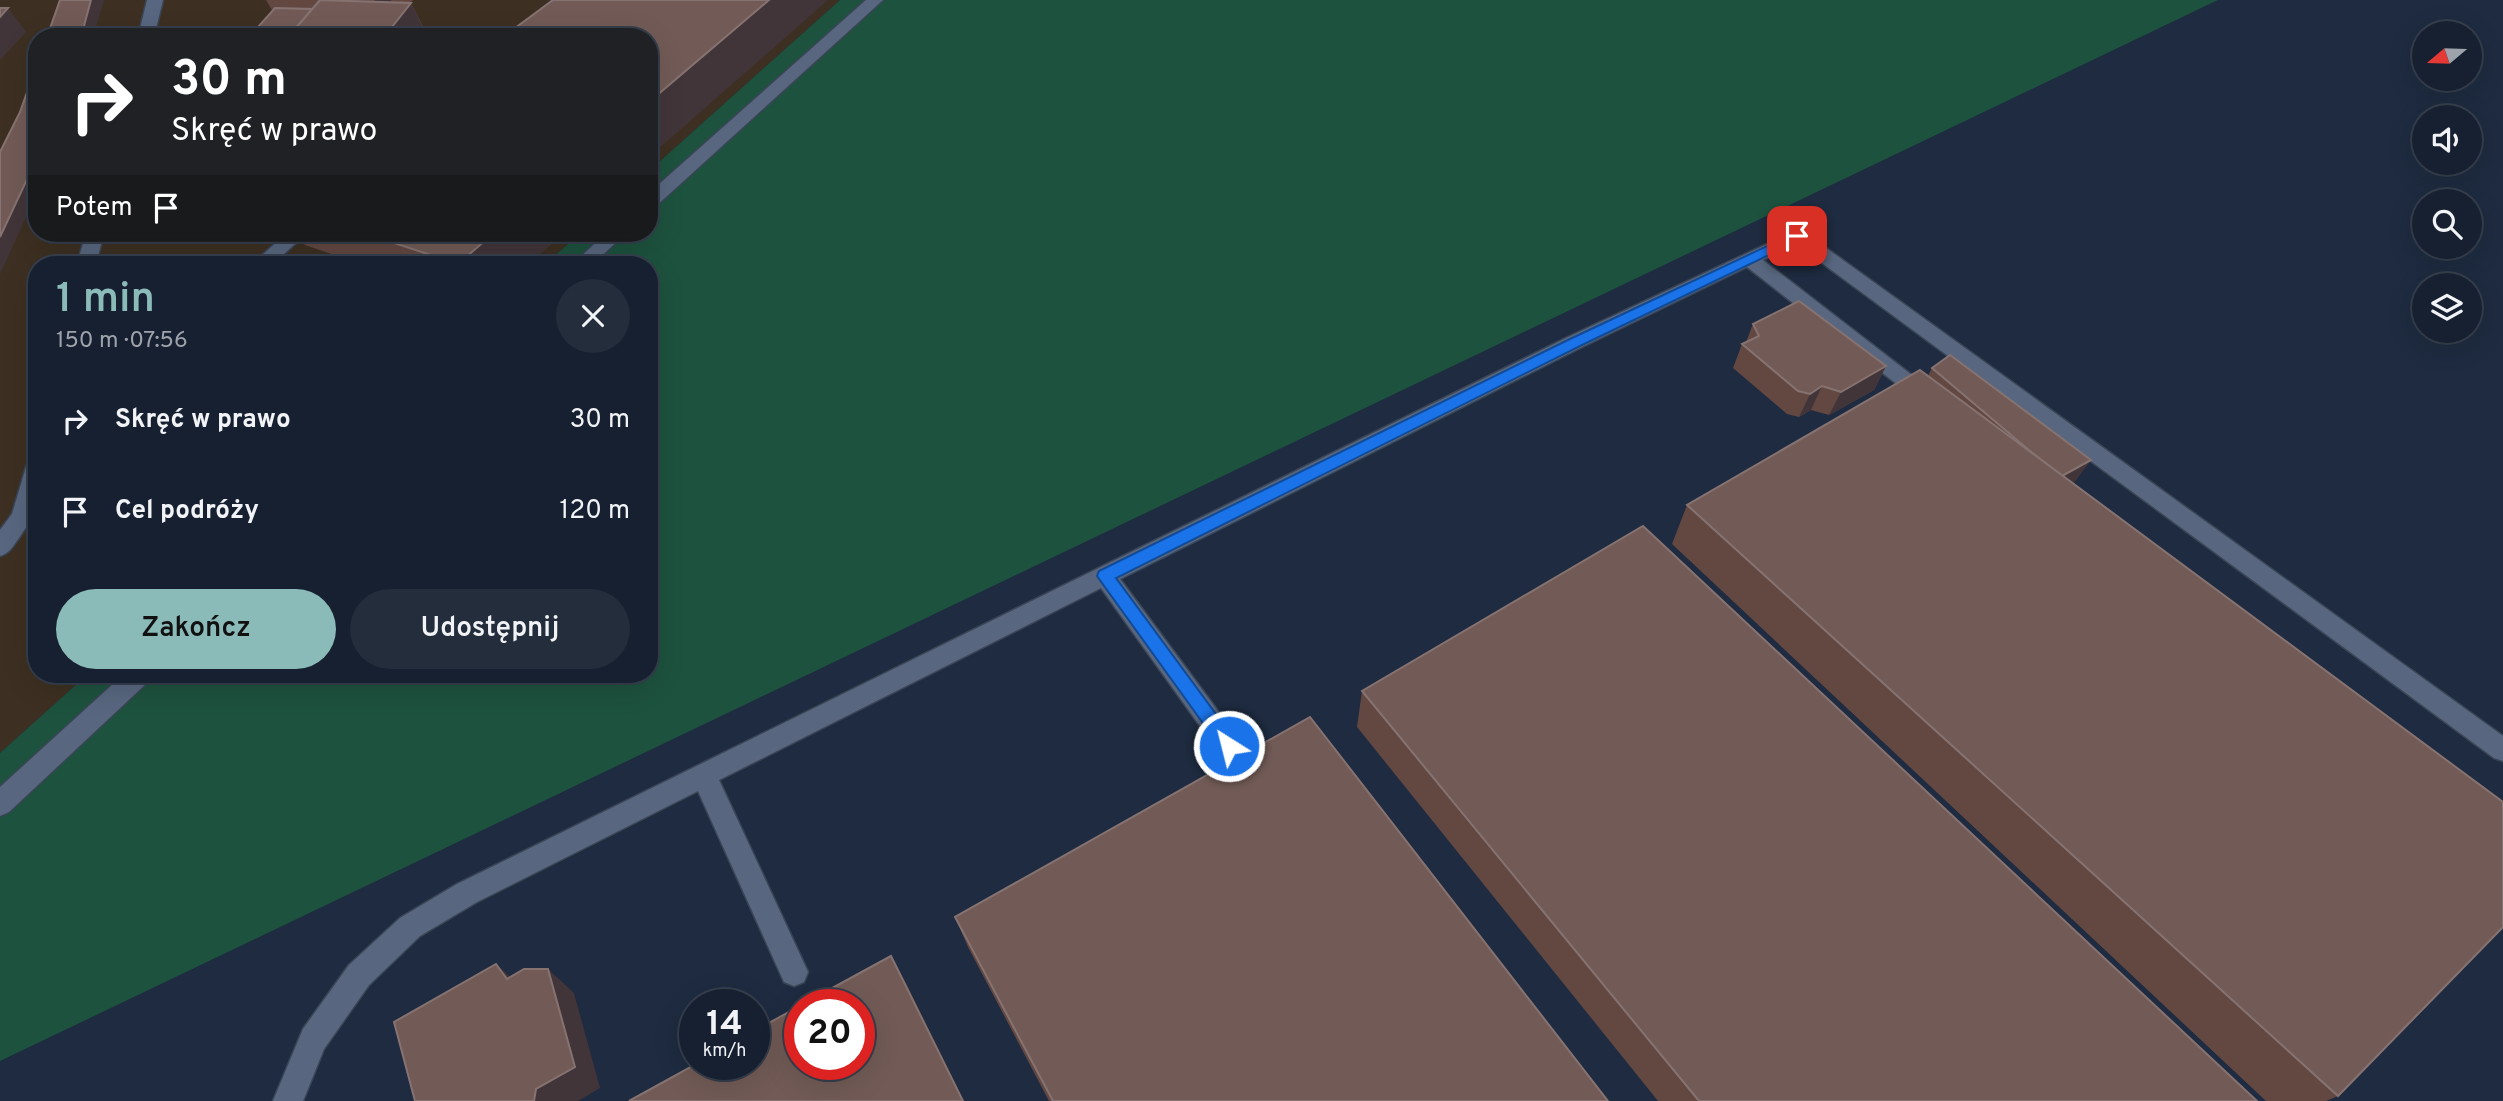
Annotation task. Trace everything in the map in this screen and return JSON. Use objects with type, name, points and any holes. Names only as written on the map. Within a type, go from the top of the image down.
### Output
[{"type":"lane","points":[[147,28],[155,0]]},
{"type":"lane","points":[[658,195],[875,0]]},
{"type":"lane","points":[[288,1101],[313,1039],[359,975],[410,927],[467,892],[1797,236],[2503,750]]},
{"type":"lane","points":[[271,256],[287,242]]},
{"type":"lane","points":[[591,256],[607,242]]},
{"type":"lane","points":[[1749,259],[1919,391]]},
{"type":"lane","points":[[0,547],[22,517],[28,497]]},
{"type":"lane","points":[[1105,576],[1229,746]]},
{"type":"lane","points":[[0,804],[131,683]]},
{"type":"lane","points":[[704,775],[794,972]]},
{"type":"shaded area","points":[[0,0],[840,0],[658,163],[658,28],[28,28],[28,242],[571,242],[554,256],[28,256],[28,683],[78,683],[0,753]]},
{"type":"green space","points":[[840,0],[2218,0],[0,1061],[0,753],[78,683],[658,683],[658,256],[554,256],[571,242],[658,242],[658,163]]},
{"type":"building","points":[[60,0],[91,0],[83,28],[50,28]]},
{"type":"building","points":[[320,0],[411,3],[391,28],[296,28]]},
{"type":"building","points":[[553,0],[769,0],[658,94],[658,28],[515,28]]},
{"type":"building","points":[[0,8],[8,8],[0,17]]},
{"type":"building","points":[[275,8],[312,9],[296,28],[257,28]]},
{"type":"building","points":[[28,89],[28,177],[0,237],[0,152]]},
{"type":"building","points":[[391,242],[484,242],[467,256],[434,256]]},
{"type":"building","points":[[1799,301],[1886,366],[1841,392],[1822,386],[1810,394],[1798,391],[1742,344],[1759,336],[1753,324]]},
{"type":"building","points":[[1950,355],[2091,460],[2062,476],[1932,368]]},
{"type":"building","points":[[1920,370],[2503,802],[2503,927],[2338,1096],[1687,505]]},
{"type":"building","points":[[1643,526],[2257,1101],[1699,1101],[1362,691]]},
{"type":"building","points":[[1310,717],[1608,1101],[1053,1101],[955,917]]},
{"type":"building","points":[[891,956],[963,1101],[629,1101],[679,1073],[679,1080],[770,1080],[770,1022],[784,1015],[784,1080],[875,1080],[875,989],[830,989]]},
{"type":"building","points":[[496,964],[507,979],[524,969],[548,969],[575,1067],[536,1089],[534,1101],[415,1101],[394,1022]]},
{"type":"route","points":[[1229,746],[1105,576],[1575,342],[1797,236]]}]
